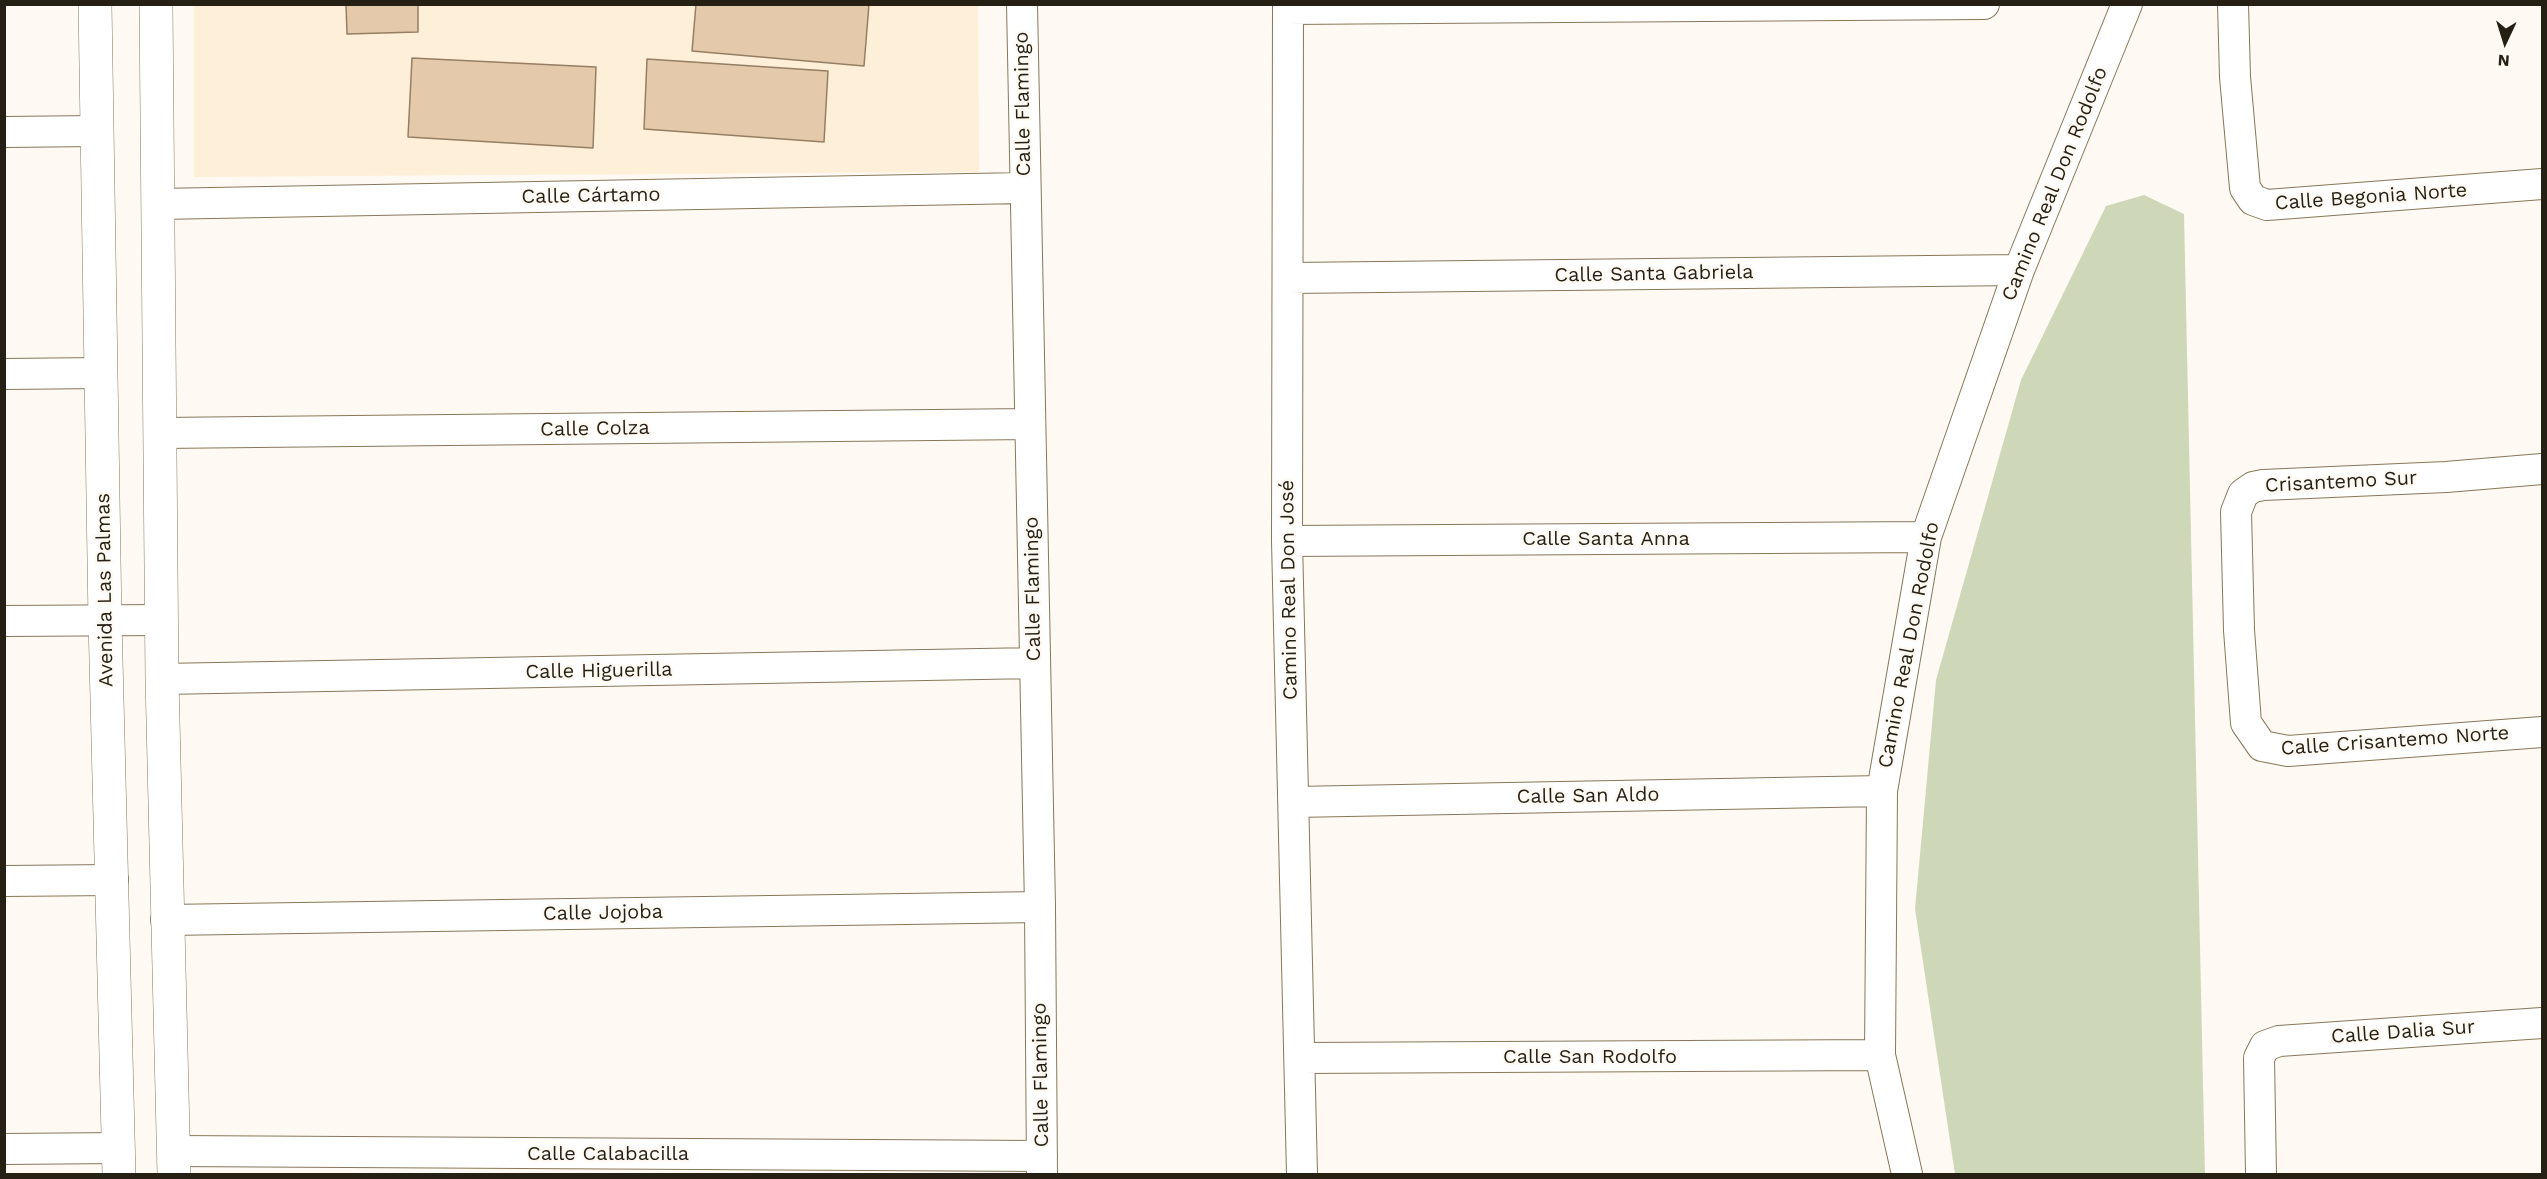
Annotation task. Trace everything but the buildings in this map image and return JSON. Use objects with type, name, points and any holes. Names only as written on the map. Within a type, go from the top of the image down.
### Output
[{"type":"street","name":"Avenida Las Palmas","points":[[95,4],[105,620],[119,1161]]},
{"type":"street","points":[[156,4],[162,679],[166,920],[174,1163]]},
{"type":"street","name":"Calle Flamingo","points":[[1022,4],[1040,907],[1042,1165]]},
{"type":"street","points":[[1288,7],[1984,4]]},
{"type":"street","name":"Camino Real Don Rodolfo","points":[[1907,1174],[1880,1055],[1882,791],[1926,537],[2019,270],[2127,4]]},
{"type":"street","name":"Calle Begonia Norte","points":[[2233,4],[2235,77],[2245,188],[2249,196],[2260,204],[2542,184]]},
{"type":"street","name":"Camino Real Don José","points":[[1288,7],[1287,541],[1302,1174]]},
{"type":"street","points":[[4,132],[96,131]]},
{"type":"street","name":"Calle Cártamo","points":[[158,204],[1024,188]]},
{"type":"street","name":"Calle Santa Gabriela","points":[[1289,278],[2019,270]]},
{"type":"street","points":[[4,374],[101,373]]},
{"type":"street","name":"Calle Colza","points":[[160,433],[1030,424]]},
{"type":"street","name":"Crisantemo Sur","points":[[2239,630],[2236,512],[2243,494],[2253,487],[2542,469]]},
{"type":"street","name":"Calle Santa Anna","points":[[1287,541],[1926,537]]},
{"type":"street","points":[[4,621],[162,620]]},
{"type":"street","name":"Calle Crisantemo Norte","points":[[2239,630],[2246,723],[2262,746],[2274,750],[2542,732]]},
{"type":"street","name":"Calle Higuerilla","points":[[162,679],[1035,663]]},
{"type":"street","name":"Calle San Aldo","points":[[1294,802],[1882,791]]},
{"type":"street","points":[[4,881],[113,880]]},
{"type":"street","name":"Calle Jojoba","points":[[166,920],[1040,907]]},
{"type":"street","name":"Calle Dalia Sur","points":[[2261,1174],[2259,1059],[2265,1046],[2279,1041],[2542,1023]]},
{"type":"street","name":"Calle San Rodolfo","points":[[1300,1058],[1880,1055]]},
{"type":"street","points":[[4,1149],[119,1161]]},
{"type":"street","name":"Calle Calabacilla","points":[[174,1163],[1042,1165]]},
{"type":"shaded area","points":[[194,5],[978,5],[979,172],[194,177]]},
{"type":"green space","points":[[2144,195],[2184,214],[2205,1174],[1955,1174],[1915,909],[1936,680],[2021,380],[2106,206]]}]
